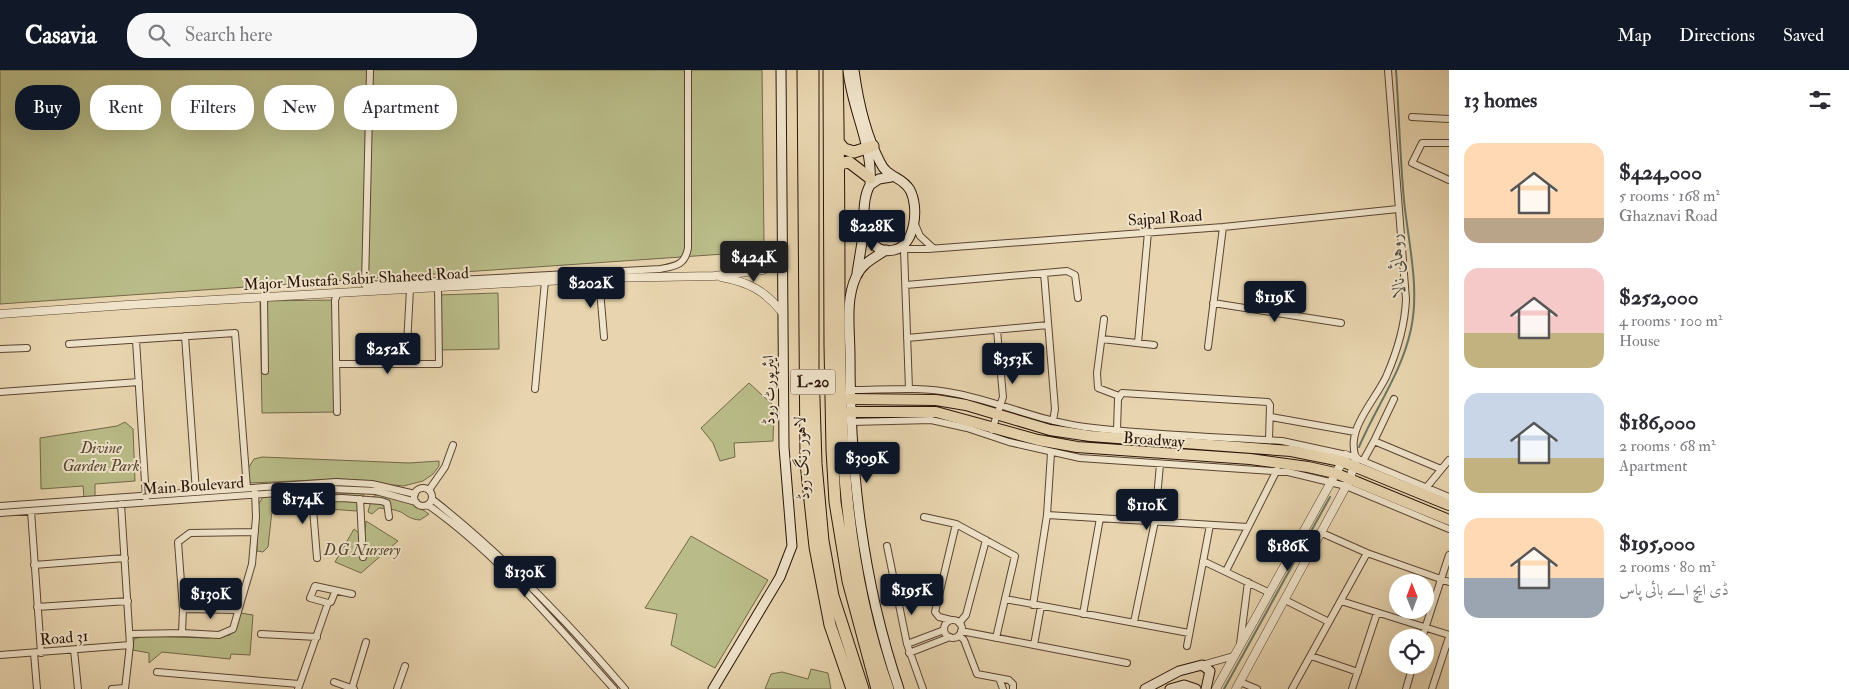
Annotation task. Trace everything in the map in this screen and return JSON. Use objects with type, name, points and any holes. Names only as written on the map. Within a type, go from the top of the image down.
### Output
[{"type":"highway","points":[[803,70],[806,463],[815,547],[845,689]]},
{"type":"highway","name":"لاہور رنگ روڈ","points":[[813,70],[813,368],[816,464],[823,541],[830,580],[848,648],[863,689]]},
{"type":"highway","name":"لاہور رنگ روڈ","points":[[829,70],[830,346],[832,450],[836,502],[848,581],[877,689]]},
{"type":"highway","points":[[837,70],[840,387],[846,504],[861,596],[888,689]]},
{"type":"highway","points":[[839,143],[844,149],[854,152],[870,147]]},
{"type":"highway","points":[[839,164],[849,162],[870,181]]},
{"type":"highway","points":[[836,647],[852,689]]},
{"type":"main road","name":"ایئرپورٹ روڈ","points":[[713,689],[776,584],[792,546],[784,447],[781,70]]},
{"type":"main road","points":[[848,70],[851,95],[870,147],[891,177]]},
{"type":"main road","points":[[854,70],[870,147],[870,181],[865,203],[865,227],[857,274],[851,294],[850,394],[856,496],[864,555],[875,605],[899,689]]},
{"type":"main road","points":[[865,227],[871,242],[886,250],[900,250],[910,238],[914,222],[913,201],[910,190],[900,180],[891,177],[870,181]]},
{"type":"main road","points":[[857,274],[866,263],[886,250]]},
{"type":"main road","name":"Broadway","points":[[850,394],[931,399],[966,405],[999,411],[1050,430],[1090,436],[1346,455],[1449,505]]},
{"type":"main road","name":"Broadway","points":[[851,417],[936,412],[991,431],[1085,448],[1278,462],[1348,482],[1449,520]]},
{"type":"main road","points":[[1145,689],[1184,669],[1202,666],[1210,671],[1206,689]]},
{"type":"main road","points":[[1170,689],[1184,685],[1196,689]]},
{"type":"street","points":[[370,70],[365,284],[660,269],[676,266],[686,259],[688,248],[688,70]]},
{"type":"street","points":[[1216,689],[1346,455],[1355,432],[1385,378],[1405,316],[1388,70]]},
{"type":"street","points":[[1412,117],[1449,119]]},
{"type":"street","points":[[1449,143],[1422,143],[1412,163],[1449,180]]},
{"type":"street","name":"Sajpal Road","points":[[900,250],[1223,228],[1398,209]]},
{"type":"street","points":[[914,222],[920,236],[933,248]]},
{"type":"street","points":[[1208,347],[1223,228]]},
{"type":"street","points":[[1138,343],[1148,232]]},
{"type":"street","points":[[900,250],[906,285],[909,389]]},
{"type":"street","points":[[714,276],[763,270],[782,261]]},
{"type":"street","points":[[906,285],[1072,272],[1076,279],[1078,298]]},
{"type":"street","points":[[1044,273],[1056,409],[1054,421]]},
{"type":"street","points":[[714,276],[752,285],[770,297],[782,312]]},
{"type":"street","name":"Major Mustafa Sabir Shaheed Road","points":[[0,314],[599,278],[714,276]]},
{"type":"street","points":[[599,278],[604,337]]},
{"type":"street","points":[[535,389],[545,281]]},
{"type":"street","points":[[337,364],[439,364],[438,287]]},
{"type":"street","points":[[406,364],[410,289]]},
{"type":"street","points":[[337,412],[335,300],[338,293]]},
{"type":"street","points":[[264,297],[265,371]]},
{"type":"street","points":[[1213,303],[1341,323]]},
{"type":"street","points":[[1104,319],[1097,373],[1098,388],[1119,396],[1127,392],[1265,401],[1270,406],[1269,440]]},
{"type":"street","points":[[907,338],[1048,325]]},
{"type":"street","points":[[997,330],[1003,398],[991,431],[1051,453],[1160,464],[1277,470],[1333,477]]},
{"type":"street","points":[[69,344],[235,333],[247,488]]},
{"type":"street","points":[[185,336],[196,492]]},
{"type":"street","points":[[1102,339],[1154,345]]},
{"type":"street","points":[[136,340],[146,499]]},
{"type":"street","points":[[0,349],[27,348]]},
{"type":"street","points":[[0,392],[139,382]]},
{"type":"street","points":[[850,394],[909,389],[952,392],[999,411],[1054,421],[1116,430],[1269,440],[1346,455],[1358,462],[1449,497]]},
{"type":"street","points":[[1116,430],[1119,396]]},
{"type":"street","points":[[1256,689],[1238,686],[1322,533],[1358,462],[1374,441],[1394,400]]},
{"type":"street","points":[[1271,417],[1355,432]]},
{"type":"street","points":[[1374,441],[1441,469]]},
{"type":"street","points":[[453,445],[445,467],[429,490],[430,502],[518,583],[614,689]]},
{"type":"street","points":[[1033,604],[1047,515],[1051,453]]},
{"type":"street","points":[[1426,488],[1449,460]]},
{"type":"street","points":[[1134,622],[1155,521],[1160,464]]},
{"type":"street","points":[[1226,571],[1277,470]]},
{"type":"street","name":"Main Boulevard","points":[[0,506],[146,499],[336,482],[415,494]]},
{"type":"street","points":[[1348,482],[1449,529]]},
{"type":"street","points":[[369,500],[372,487]]},
{"type":"street","name":"Main Boulevard","points":[[0,513],[121,504],[196,492],[247,488],[255,490],[312,490],[372,487],[416,502]]},
{"type":"street","points":[[429,490],[421,488],[415,494],[416,502],[421,506],[430,502]]},
{"type":"street","points":[[130,634],[182,633],[219,635],[229,632],[236,624],[238,610],[252,564],[255,532],[255,490]]},
{"type":"street","points":[[312,490],[317,558]]},
{"type":"street","points":[[312,499],[360,499],[387,503],[389,517]]},
{"type":"street","points":[[360,499],[363,557]]},
{"type":"street","points":[[430,502],[467,527],[502,558],[625,689]]},
{"type":"street","points":[[112,689],[125,689],[130,644],[121,504]]},
{"type":"street","points":[[31,511],[38,607],[37,689]]},
{"type":"street","points":[[1047,515],[1248,528]]},
{"type":"street","points":[[924,517],[956,524],[1015,556],[996,638]]},
{"type":"street","points":[[1083,614],[1100,518]]},
{"type":"street","points":[[956,524],[935,612],[939,617],[959,623]]},
{"type":"street","points":[[1187,646],[1210,525]]},
{"type":"street","points":[[182,633],[183,609],[177,546],[181,539],[190,533],[255,532]]},
{"type":"street","points":[[1322,533],[1367,553],[1449,582]]},
{"type":"street","points":[[986,540],[966,615],[959,623],[960,633],[977,674],[1012,681],[1013,689]]},
{"type":"street","points":[[887,546],[909,653],[922,689]]},
{"type":"street","points":[[1292,689],[1367,553]]},
{"type":"street","points":[[1425,627],[1449,555]]},
{"type":"street","points":[[34,565],[125,558]]},
{"type":"street","points":[[1203,561],[1270,593]]},
{"type":"street","points":[[1240,646],[1248,582]]},
{"type":"street","points":[[328,603],[310,598],[315,586],[335,592],[352,594]]},
{"type":"street","points":[[158,672],[299,686],[328,603],[331,602],[335,592]]},
{"type":"street","points":[[1006,599],[1189,633]]},
{"type":"street","points":[[1285,600],[1328,622]]},
{"type":"street","points":[[38,607],[128,601]]},
{"type":"street","points":[[1341,601],[1449,636],[1432,689]]},
{"type":"street","points":[[1034,645],[1041,606]]},
{"type":"street","points":[[183,609],[238,610]]},
{"type":"street","points":[[1352,689],[1377,613]]},
{"type":"street","points":[[907,644],[944,630],[947,622],[952,620]]},
{"type":"street","points":[[944,630],[950,637]]},
{"type":"street","points":[[909,653],[960,633],[1127,663]]},
{"type":"street","points":[[261,634],[317,637]]},
{"type":"street","points":[[334,682],[354,688],[366,642]]},
{"type":"street","name":"Road 31","points":[[0,655],[130,644]]},
{"type":"street","points":[[74,650],[78,689]]},
{"type":"street","points":[[1202,666],[1234,656]]},
{"type":"street","points":[[1311,656],[1358,672]]},
{"type":"street","points":[[398,689],[405,666]]},
{"type":"street","points":[[1406,689],[1410,674]]},
{"type":"street","points":[[999,678],[1003,689]]},
{"type":"green space","points":[[0,70],[762,70],[764,242],[753,252],[0,304]]},
{"type":"green space","points":[[498,293],[499,349],[439,350],[438,295]]},
{"type":"green space","points":[[335,300],[337,412],[262,413],[260,301]]},
{"type":"green space","points":[[749,383],[774,406],[773,441],[734,443],[735,457],[720,461],[713,443],[701,428]]},
{"type":"green space","name":"Divine Garden Park","points":[[125,422],[133,429],[135,481],[95,484],[95,498],[84,498],[83,486],[41,489],[40,438],[117,426]]},
{"type":"green space","points":[[262,457],[409,463],[439,461],[439,466],[433,474],[423,481],[403,486],[338,479],[250,483],[247,470],[254,459]]},
{"type":"green space","points":[[320,493],[361,493],[364,495],[360,509],[356,511],[317,508],[272,511],[268,547],[263,552],[257,551],[258,505],[263,497]]},
{"type":"green space","points":[[377,495],[404,501],[429,514],[420,520],[399,511],[379,508],[372,514],[368,512],[372,497]]},
{"type":"green space","name":"D.G Nursery","points":[[366,521],[398,541],[361,573],[335,562],[354,529],[358,532],[365,531]]},
{"type":"green space","points":[[691,536],[768,580],[715,668],[671,645],[677,614],[645,608]]},
{"type":"green space","points":[[240,613],[253,615],[250,655],[231,654],[230,659],[162,652],[149,663],[149,653],[133,650],[134,639],[144,636],[208,638],[230,635]]},
{"type":"green space","points":[[811,669],[828,673],[831,689],[765,689],[771,674],[782,672],[808,679]]},
{"type":"waterway","name":"روہائی نالا","points":[[1359,447],[1395,375],[1407,345],[1413,313],[1414,281],[1404,200],[1396,70]]},
{"type":"waterway","name":"روہائی نالا","points":[[1224,689],[1330,497]]}]
